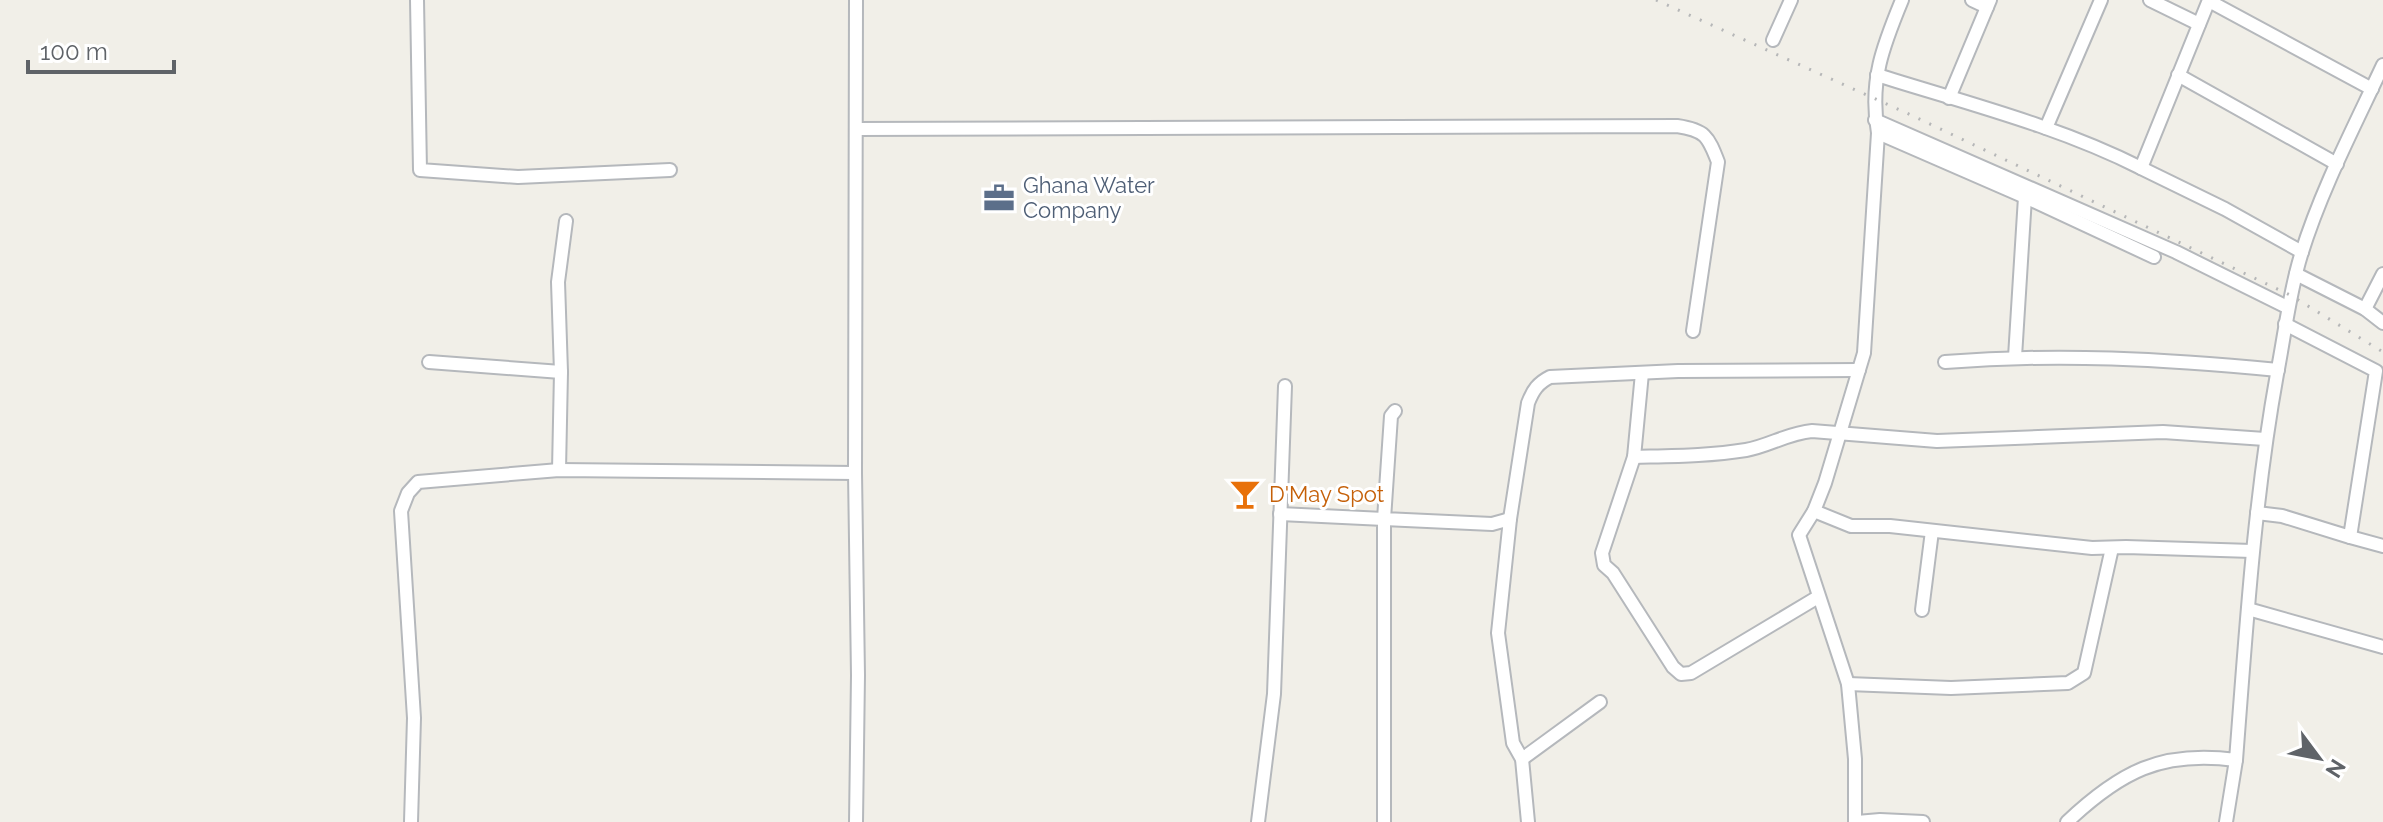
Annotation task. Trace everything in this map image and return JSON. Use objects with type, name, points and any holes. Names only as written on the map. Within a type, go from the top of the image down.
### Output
[{"type":"street","points":[[417,0],[420,170],[518,177],[670,170]]},
{"type":"street","points":[[856,0],[856,822]]},
{"type":"street","points":[[1773,40],[1791,0]]},
{"type":"street","points":[[1902,0],[1881,49],[1874,98],[1876,126],[1866,337],[1840,434],[1814,511],[1799,535],[1848,684],[1856,772],[1856,822],[1923,822]]},
{"type":"street","points":[[1949,98],[1989,4],[1972,0]]},
{"type":"street","points":[[2046,128],[2101,0]]},
{"type":"street","points":[[2150,0],[2199,24]]},
{"type":"street","points":[[2141,168],[2209,1],[2376,88]]},
{"type":"street","points":[[2226,822],[2236,760],[2252,551],[2265,439],[2287,307],[2302,252],[2337,164],[2376,88],[2383,65]]},
{"type":"street","points":[[1877,75],[2095,146],[2225,209],[2302,252]]},
{"type":"street","points":[[2178,75],[2337,164]]},
{"type":"street","points":[[856,129],[1335,126],[1677,126],[1695,129],[1709,138],[1718,162],[1693,331]]},
{"type":"street","points":[[1876,126],[2154,257]]},
{"type":"street","points":[[1876,126],[2176,252],[2287,307]]},
{"type":"street","points":[[2015,357],[2025,197]]},
{"type":"street","points":[[559,470],[561,372],[558,282],[566,221]]},
{"type":"street","points":[[2296,274],[2365,309],[2383,323]]},
{"type":"street","points":[[2365,309],[2383,274]]},
{"type":"street","points":[[2285,324],[2380,373],[2350,537]]},
{"type":"street","points":[[1945,362],[2015,357],[2150,358],[2278,370]]},
{"type":"street","points":[[429,362],[561,372]]},
{"type":"street","points":[[1528,822],[1522,759],[1513,743],[1498,633],[1510,519],[1528,403],[1540,382],[1550,377],[1642,373],[1859,370]]},
{"type":"street","points":[[1642,373],[1634,457],[1602,553],[1604,565],[1613,573],[1673,667],[1681,674],[1691,673],[1818,597]]},
{"type":"street","points":[[1258,822],[1274,694],[1285,386]]},
{"type":"street","points":[[1384,822],[1384,519],[1391,416],[1395,411]]},
{"type":"street","points":[[1634,457],[1748,450],[1800,432],[1937,441],[2163,432],[2265,439]]},
{"type":"street","points":[[411,822],[414,718],[401,511],[408,493],[418,482],[559,470],[855,473]]},
{"type":"street","points":[[1814,511],[1851,526],[1890,526],[2048,544],[2252,551]]},
{"type":"street","points":[[2257,513],[2282,516],[2383,546]]},
{"type":"street","points":[[1280,514],[1492,524],[1510,519]]},
{"type":"street","points":[[1922,610],[1932,531]]},
{"type":"street","points":[[1848,684],[1951,688],[2068,683],[2076,680],[2084,673],[2112,548]]},
{"type":"street","points":[[2248,609],[2383,647]]},
{"type":"street","points":[[1522,759],[1600,702]]},
{"type":"street","points":[[2067,822],[2106,786],[2133,772],[2203,755],[2236,760]]},
{"type":"railway","points":[[1656,0],[1911,115],[2290,295],[2383,352]]},
{"type":"place","name":"Ghana Water Company","points":[[999,198]]},
{"type":"place","name":"D'May Spot","points":[[1245,494]]}]
